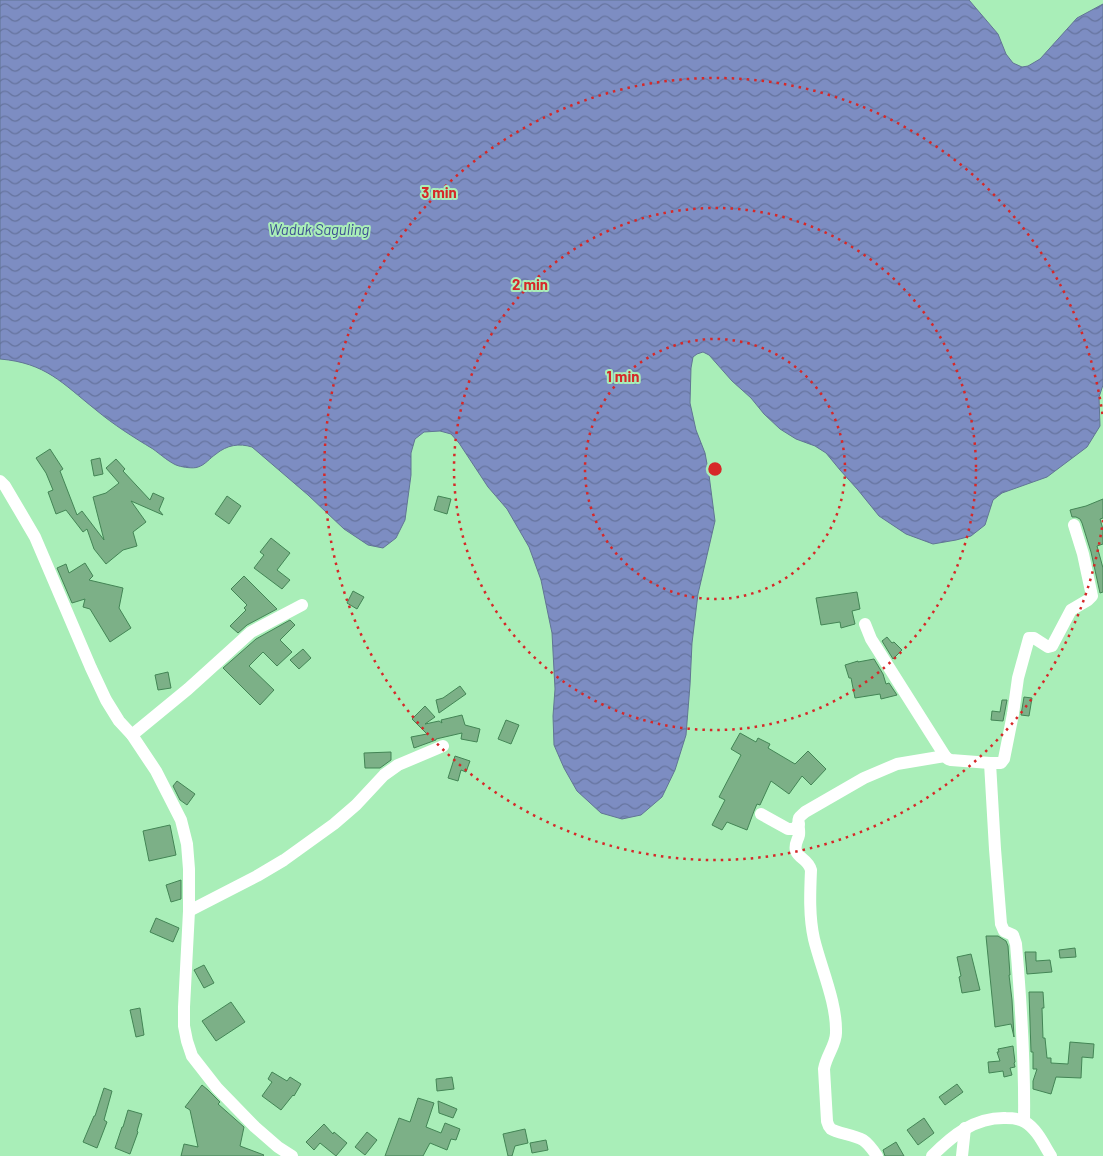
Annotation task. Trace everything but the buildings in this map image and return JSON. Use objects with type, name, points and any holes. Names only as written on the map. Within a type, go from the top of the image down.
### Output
[{"type":"street","points":[[0,481],[5,486],[35,537],[106,700],[156,771],[181,820],[187,844],[189,868],[184,1026],[192,1056],[217,1088],[250,1122],[278,1147],[292,1156]]},
{"type":"street","points":[[865,624],[871,639],[945,756],[951,760],[1001,763],[1004,759],[1018,678],[1029,638],[1034,638],[1048,647],[1052,646],[1071,610],[1092,596],[1083,554],[1074,525]]},
{"type":"street","points":[[132,735],[188,689],[250,632],[302,605]]},
{"type":"street","points":[[189,911],[284,860],[334,824],[398,765],[443,746]]},
{"type":"street","points":[[877,1156],[870,1146],[862,1140],[830,1128],[827,1121],[824,1069],[836,1038],[836,1022],[812,924],[810,864],[796,851],[799,835],[799,818],[804,812],[882,770],[897,764],[945,756]]},
{"type":"street","points":[[990,763],[1001,924],[1004,931],[1013,935],[1016,944],[1023,1040],[1024,1121]]},
{"type":"street","points":[[761,814],[788,829],[794,829],[798,824]]},
{"type":"street","points":[[932,1156],[965,1128],[979,1121],[1011,1118],[1024,1121],[1034,1130],[1051,1156]]},
{"type":"street","points":[[962,1156],[965,1128]]},
{"type":"water","name":"Waduk Saguling","points":[[0,0],[969,0],[998,34],[1006,54],[1013,63],[1022,67],[1028,66],[1040,59],[1077,18],[1103,4],[1103,385],[1099,397],[1100,426],[1087,447],[1047,477],[1002,493],[993,500],[985,525],[971,536],[933,544],[906,534],[879,516],[826,453],[780,429],[709,355],[703,352],[693,357],[690,403],[696,430],[705,453],[715,521],[698,594],[692,643],[686,735],[675,770],[662,797],[641,815],[622,819],[601,813],[577,791],[554,745],[553,716],[555,689],[552,633],[541,580],[529,547],[507,509],[488,487],[451,434],[440,431],[424,432],[415,439],[411,453],[411,475],[405,520],[396,538],[383,548],[368,545],[344,529],[252,447],[238,445],[229,447],[196,468],[176,465],[117,426],[52,376],[30,365],[0,359]]}]
